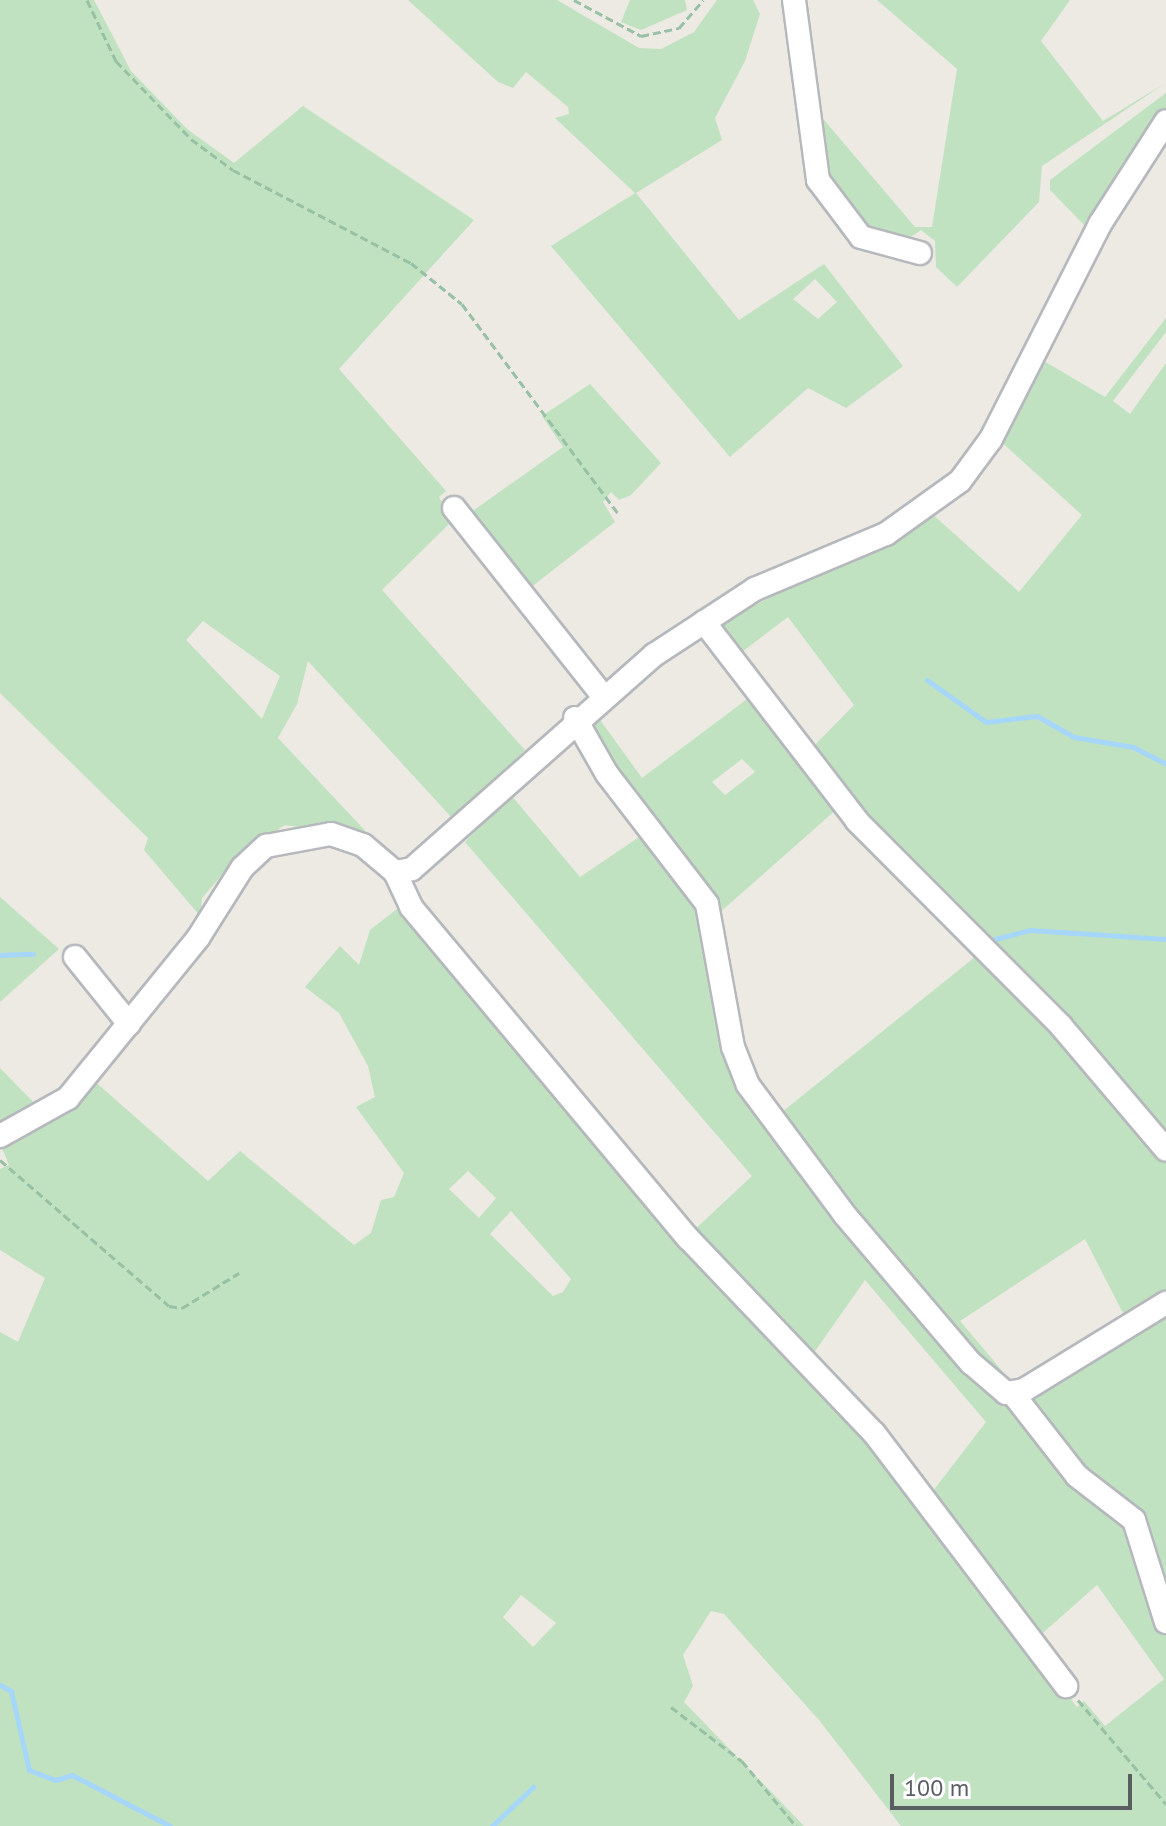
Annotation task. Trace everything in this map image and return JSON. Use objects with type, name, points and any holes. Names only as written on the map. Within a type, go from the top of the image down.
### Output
[{"type":"street","points":[[794,0],[818,180],[861,237],[920,253]]},
{"type":"street","points":[[395,872],[419,864],[602,695],[704,622],[803,565],[886,534],[960,481],[991,439],[1100,224],[1166,121]]},
{"type":"street","points":[[454,508],[602,695]]},
{"type":"street","points":[[704,622],[848,811],[1061,1026],[1166,1150]]},
{"type":"street","points":[[575,718],[607,774],[707,904],[733,1047],[748,1085],[844,1214],[971,1363],[1013,1394],[1077,1476],[1134,1520],[1166,1622]]},
{"type":"street","points":[[0,1136],[68,1098],[198,938],[242,868],[266,846],[331,834],[363,845],[395,872],[411,907],[688,1238],[874,1433],[1066,1686]]},
{"type":"street","points":[[75,957],[129,1024]]},
{"type":"street","points":[[1013,1394],[1067,1369],[1166,1303]]},
{"type":"path","points":[[87,0],[116,61],[191,139],[233,170],[411,263],[462,304],[619,515]]},
{"type":"path","points":[[574,0],[641,36],[679,28],[703,0]]},
{"type":"path","points":[[0,1160],[169,1306],[182,1308],[239,1273]]},
{"type":"path","points":[[1066,1686],[1166,1804]]},
{"type":"path","points":[[671,1707],[742,1761],[796,1826]]},
{"type":"green space","points":[[0,0],[94,0],[131,71],[187,129],[234,163],[303,106],[474,220],[339,369],[446,491],[439,497],[453,520],[382,590],[525,750],[453,819],[308,661],[297,704],[278,738],[372,838],[285,825],[238,856],[202,898],[200,916],[144,850],[148,838],[0,693]],"holes":[[[203,621],[280,676],[262,719],[186,640]]]},
{"type":"green space","points":[[408,0],[557,0],[639,48],[661,49],[694,32],[717,0],[753,0],[760,14],[745,61],[715,118],[722,140],[636,193],[739,320],[824,264],[903,366],[846,408],[808,388],[730,457],[551,246],[635,193],[555,118],[569,114],[568,107],[526,72],[513,88],[498,82]],"holes":[[[815,279],[837,302],[818,319],[793,299]]]},
{"type":"green space","points":[[630,0],[685,0],[687,10],[641,30],[621,22]]},
{"type":"green space","points":[[877,0],[1070,0],[1041,41],[1103,121],[1164,84],[1042,166],[1039,202],[957,287],[936,267],[935,241],[921,230],[906,240],[864,234],[819,177],[813,107],[915,227],[932,227],[957,69]]},
{"type":"green space","points":[[1166,93],[1166,109],[1089,230],[1050,190],[1050,180]]},
{"type":"green space","points":[[1166,318],[1166,332],[1113,401],[1130,414],[1166,363],[1166,1139],[808,752],[854,705],[788,617],[734,658],[736,643],[720,624],[930,512],[1019,592],[1082,515],[998,439],[1037,357],[1105,397]]},
{"type":"green space","points":[[590,384],[661,463],[631,495],[619,500],[611,492],[603,502],[615,522],[526,591],[467,515],[563,447],[542,416]]},
{"type":"green space","points":[[750,697],[837,809],[718,914],[588,724],[595,713],[642,778]],"holes":[[[742,759],[755,772],[725,795],[712,782]]]},
{"type":"green space","points":[[511,795],[580,877],[648,831],[702,902],[733,1063],[994,1392],[1061,1381],[1166,1310],[1166,1826],[901,1826],[819,1720],[724,1614],[711,1611],[683,1655],[693,1686],[684,1702],[804,1826],[0,1826],[0,1332],[18,1342],[45,1278],[0,1250],[0,1169],[9,1165],[0,1143],[92,1079],[208,1181],[240,1151],[354,1245],[371,1233],[381,1200],[394,1197],[404,1173],[356,1107],[375,1097],[368,1066],[339,1013],[305,987],[340,946],[359,965],[370,930],[402,905],[821,1381],[1077,1707],[1084,1701],[1105,1726],[1164,1679],[1097,1585],[1036,1639],[930,1495],[986,1422],[865,1280],[811,1357],[692,1232],[752,1176],[465,842]],"holes":[[[468,1171],[496,1198],[479,1218],[449,1189]],[[511,1211],[571,1279],[563,1292],[553,1296],[490,1234]],[[521,1595],[556,1623],[533,1647],[503,1617]]]},
{"type":"green space","points":[[0,897],[59,949],[0,1002]]},
{"type":"green space","points":[[975,957],[1024,998],[1166,1160],[1166,1292],[1126,1319],[1085,1239],[960,1321],[1015,1386],[943,1320],[777,1116]]},
{"type":"green space","points":[[0,1068],[41,1110],[0,1128]]},
{"type":"waterway","points":[[927,680],[986,722],[1037,716],[1074,737],[1133,747],[1166,764]]},
{"type":"waterway","points":[[987,941],[1030,930],[1166,939]]},
{"type":"waterway","points":[[0,955],[33,954]]},
{"type":"waterway","points":[[0,1685],[11,1691],[29,1770],[55,1780],[72,1775],[170,1826]]},
{"type":"waterway","points":[[492,1826],[533,1787]]}]
